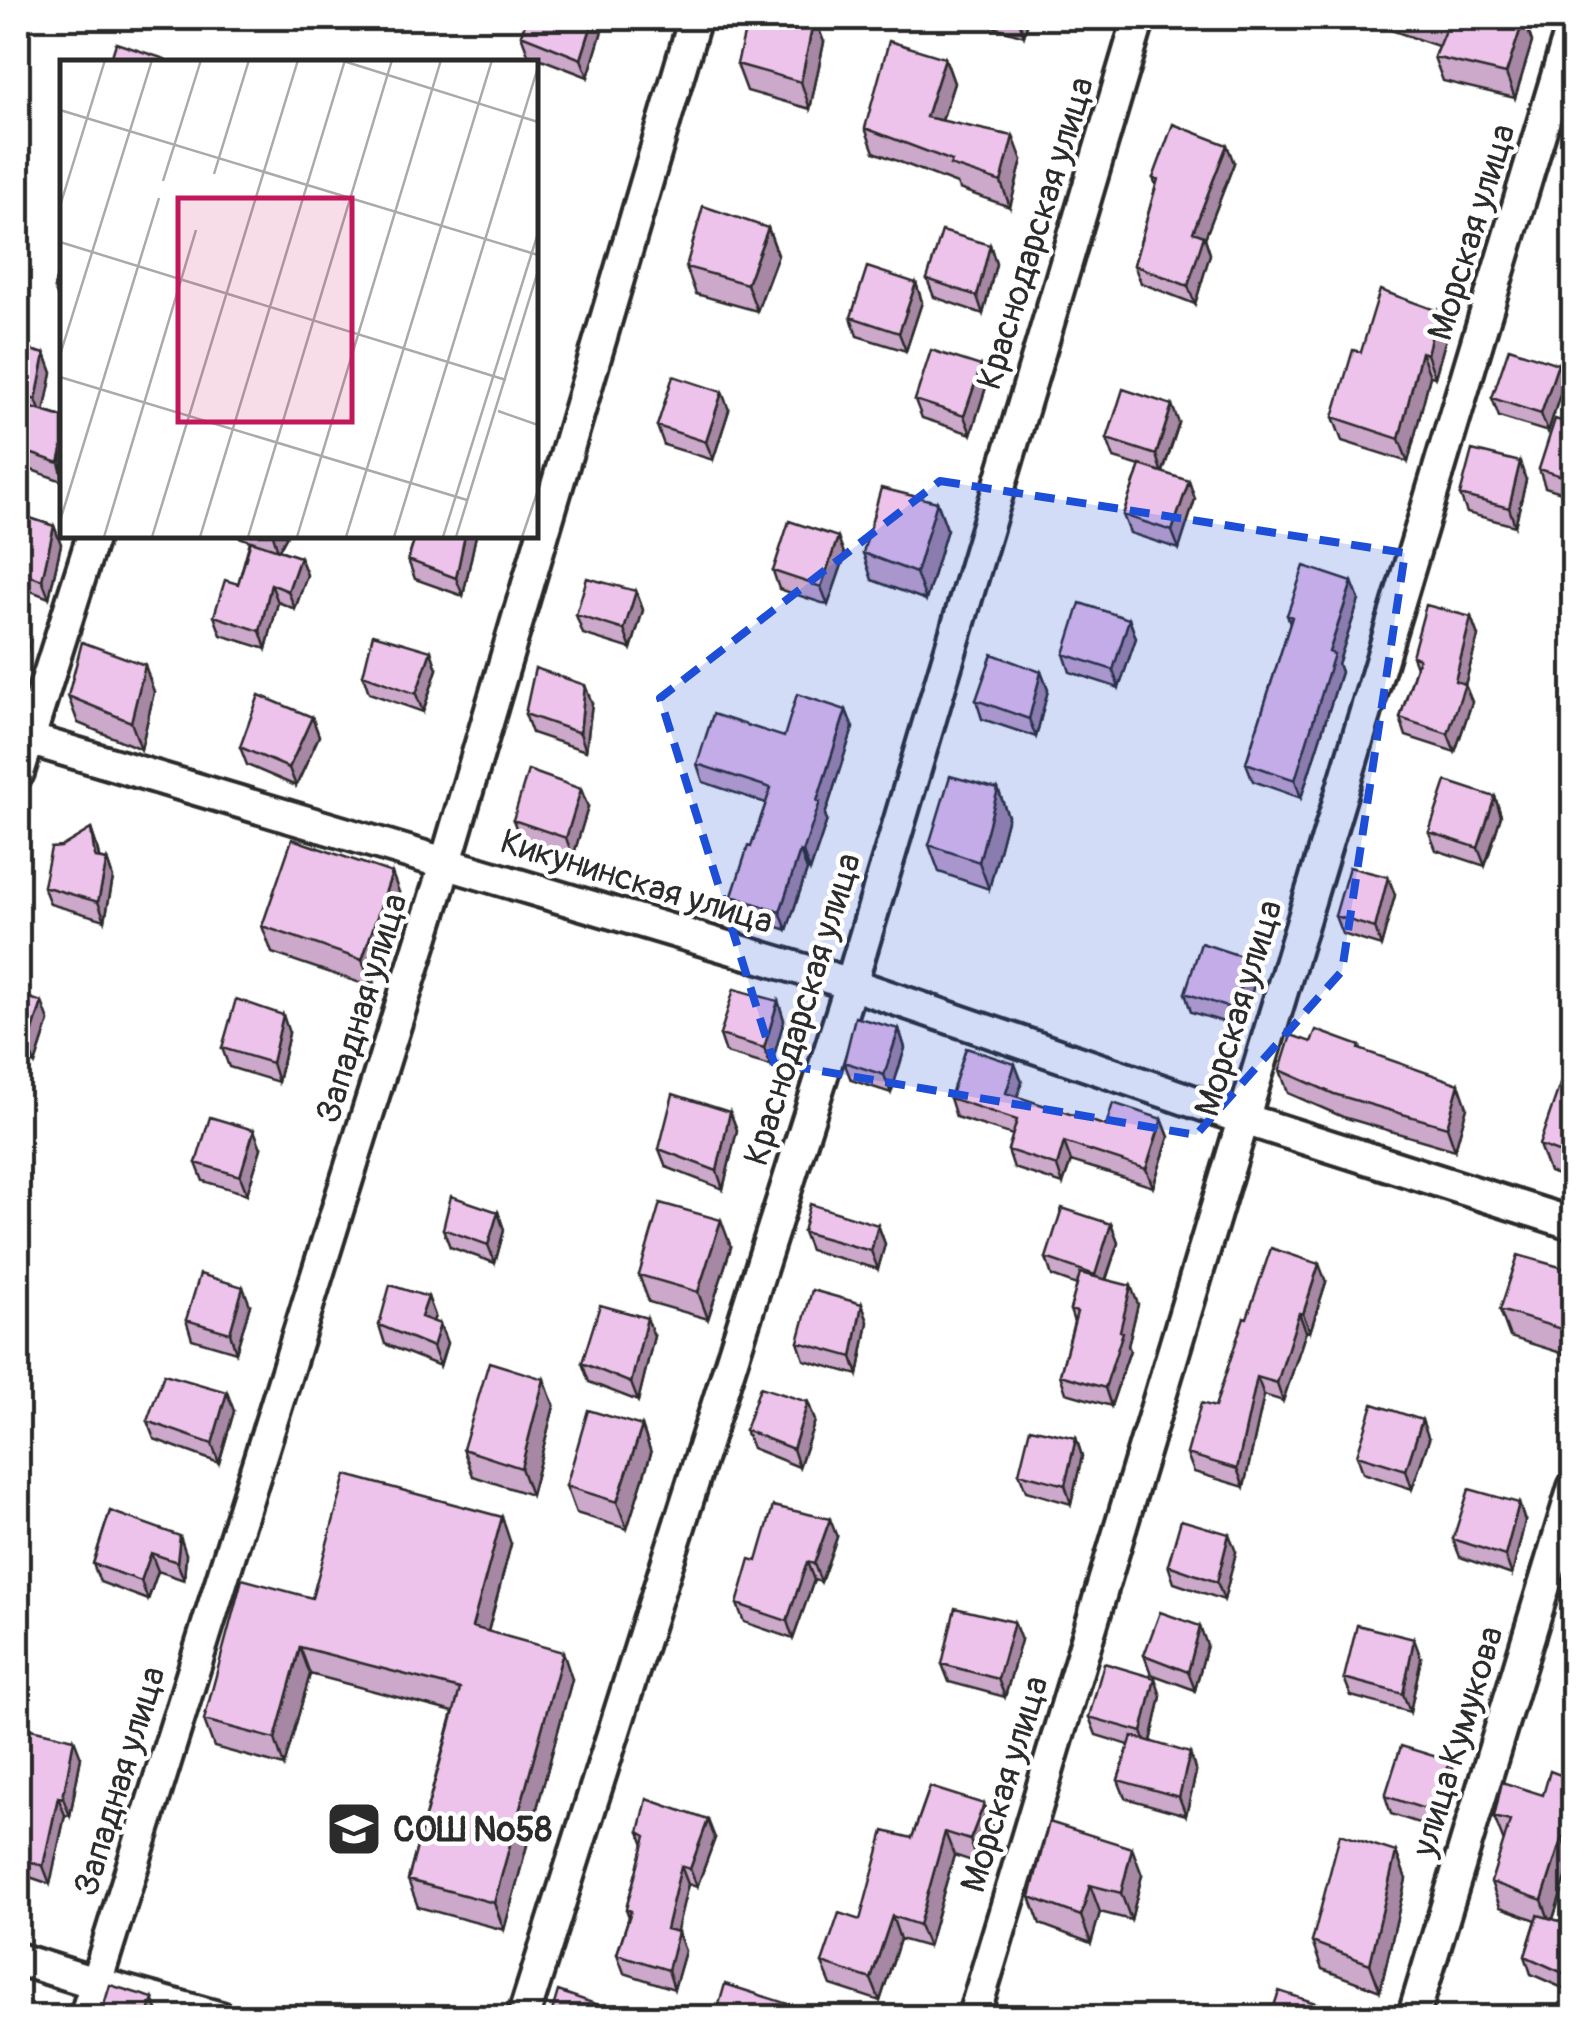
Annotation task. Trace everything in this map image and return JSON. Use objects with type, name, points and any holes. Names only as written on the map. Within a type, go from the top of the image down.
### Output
[{"type":"street","name":"Западная улица","points":[[85,2018],[446,862],[695,18]]},
{"type":"street","name":"Краснодарская улица","points":[[523,2018],[851,984],[1139,18]]},
{"type":"street","name":"Морская улица","points":[[973,2018],[1574,20]]},
{"type":"street","points":[[18,773],[23,737],[92,538]]},
{"type":"street","name":"Кикунинская улица","points":[[23,737],[851,984],[1244,1119],[1574,1224]]},
{"type":"street","name":"улица Кумукова","points":[[1413,2018],[1574,1486]]},
{"type":"street","points":[[18,1958],[221,2018]]},
{"type":"highlighted area","points":[[940,481],[1405,553],[1342,971],[1196,1135],[774,1063],[660,698]]},
{"type":"building","points":[[527,18],[594,18],[581,59],[521,35]]},
{"type":"building","points":[[748,18],[814,18],[801,82],[737,64]]},
{"type":"building","points":[[1415,18],[1524,18],[1506,74],[1434,57],[1446,28]]},
{"type":"building","points":[[889,41],[945,58],[926,117],[1013,136],[1001,182],[950,165],[952,161],[865,128]]},
{"type":"building","points":[[116,43],[165,59],[165,60],[111,60]]},
{"type":"building","points":[[1173,124],[1227,145],[1193,232],[1204,236],[1188,286],[1134,265],[1158,179],[1153,178]]},
{"type":"building","points":[[703,206],[768,228],[747,284],[686,267]]},
{"type":"building","points":[[942,231],[990,245],[977,296],[927,279]]},
{"type":"building","points":[[60,264],[60,290],[54,288]]},
{"type":"building","points":[[867,267],[916,283],[899,333],[851,317]]},
{"type":"building","points":[[1380,290],[1438,311],[1427,354],[1421,352],[1399,439],[1333,417],[1353,350],[1361,352]]},
{"type":"building","points":[[18,347],[45,354],[36,400],[18,393]]},
{"type":"building","points":[[1509,348],[1558,364],[1541,414],[1492,398]]},
{"type":"building","points":[[931,350],[981,366],[964,416],[915,400]]},
{"type":"building","points":[[673,376],[722,392],[706,442],[657,426]]},
{"type":"building","points":[[1123,389],[1172,405],[1156,455],[1107,439]]},
{"type":"building","points":[[22,405],[60,416],[59,463],[18,449]]},
{"type":"building","points":[[1555,419],[1574,425],[1574,480],[1539,469]]},
{"type":"building","points":[[1472,450],[1520,462],[1509,508],[1460,495]]},
{"type":"building","points":[[1140,465],[1189,481],[1172,531],[1123,515]]},
{"type":"building","points":[[881,488],[937,502],[916,573],[863,553]]},
{"type":"building","points":[[18,514],[54,526],[42,580],[18,571]]},
{"type":"building","points":[[789,521],[838,537],[821,587],[773,571]]},
{"type":"building","points":[[415,538],[464,538],[456,578],[408,560]]},
{"type":"building","points":[[251,541],[300,557],[288,591],[271,584],[260,631],[214,616],[225,580],[238,584]]},
{"type":"building","points":[[1304,566],[1352,582],[1295,780],[1246,763]]},
{"type":"building","points":[[587,578],[636,591],[624,630],[576,615]]},
{"type":"building","points":[[1080,603],[1129,619],[1113,670],[1064,654]]},
{"type":"building","points":[[1426,605],[1471,617],[1455,681],[1465,684],[1448,734],[1400,718],[1419,658],[1412,656]]},
{"type":"building","points":[[373,634],[431,651],[416,694],[363,675]]},
{"type":"building","points":[[82,642],[145,665],[131,722],[68,696]]},
{"type":"building","points":[[992,654],[1041,672],[1029,719],[976,700]]},
{"type":"building","points":[[535,668],[585,685],[580,733],[525,714]]},
{"type":"building","points":[[797,694],[846,710],[817,801],[820,802],[780,912],[732,896],[771,788],[697,764],[713,714],[784,737]]},
{"type":"building","points":[[259,695],[312,717],[289,768],[240,747]]},
{"type":"building","points":[[528,770],[581,789],[566,838],[513,820]]},
{"type":"building","points":[[950,776],[998,789],[979,862],[929,845]]},
{"type":"building","points":[[1446,781],[1495,797],[1478,848],[1429,832]]},
{"type":"building","points":[[91,829],[95,858],[107,860],[98,902],[43,886],[51,848],[61,847]]},
{"type":"building","points":[[292,839],[392,873],[362,960],[262,926]]},
{"type":"building","points":[[1349,867],[1388,877],[1375,928],[1335,916]]},
{"type":"building","points":[[1201,943],[1250,959],[1233,1009],[1185,993]]},
{"type":"building","points":[[734,989],[778,1001],[764,1048],[720,1035]]},
{"type":"building","points":[[18,994],[42,1002],[28,1046],[18,1043]]},
{"type":"building","points":[[236,999],[283,1015],[272,1063],[222,1048]]},
{"type":"building","points":[[855,1017],[899,1029],[884,1075],[844,1062]]},
{"type":"building","points":[[1316,1030],[1459,1084],[1447,1127],[1334,1094],[1280,1070],[1291,1035],[1311,1042]]},
{"type":"building","points":[[966,1048],[1015,1064],[1006,1093],[1106,1126],[1113,1103],[1162,1119],[1146,1169],[1064,1142],[1057,1166],[1008,1150],[1017,1120],[950,1098]]},
{"type":"building","points":[[1561,1081],[1574,1085],[1574,1158],[1539,1145]]},
{"type":"building","points":[[673,1094],[730,1112],[717,1171],[659,1149]]},
{"type":"building","points":[[210,1117],[254,1130],[240,1176],[196,1163]]},
{"type":"building","points":[[451,1196],[498,1212],[488,1245],[443,1229]]},
{"type":"building","points":[[660,1203],[721,1220],[698,1292],[639,1275]]},
{"type":"building","points":[[810,1204],[878,1225],[871,1251],[803,1232]]},
{"type":"building","points":[[1062,1208],[1111,1224],[1095,1275],[1046,1258]]},
{"type":"building","points":[[1271,1248],[1319,1264],[1277,1383],[1257,1377],[1237,1469],[1187,1454],[1201,1403],[1215,1407]]},
{"type":"building","points":[[1518,1255],[1574,1271],[1574,1292],[1564,1330],[1500,1310]]},
{"type":"building","points":[[1080,1273],[1131,1286],[1120,1331],[1123,1332],[1105,1388],[1060,1375],[1077,1312],[1070,1310]]},
{"type":"building","points":[[200,1274],[243,1287],[230,1333],[186,1320]]},
{"type":"building","points":[[390,1285],[428,1297],[421,1317],[440,1324],[433,1347],[379,1325]]},
{"type":"building","points":[[812,1290],[862,1304],[852,1357],[798,1342]]},
{"type":"building","points":[[600,1305],[647,1318],[631,1383],[582,1363]]},
{"type":"building","points":[[489,1362],[544,1379],[521,1468],[463,1449]]},
{"type":"building","points":[[164,1374],[227,1392],[212,1444],[147,1421]]},
{"type":"building","points":[[760,1387],[808,1402],[793,1449],[745,1430]]},
{"type":"building","points":[[1373,1404],[1422,1420],[1406,1470],[1357,1455]]},
{"type":"building","points":[[588,1410],[642,1426],[617,1502],[566,1486]]},
{"type":"building","points":[[1030,1428],[1076,1438],[1065,1485],[1019,1473]]},
{"type":"building","points":[[346,1475],[502,1517],[472,1627],[563,1652],[494,1903],[408,1880],[460,1689],[300,1647],[275,1739],[204,1720],[242,1579],[312,1598]]},
{"type":"building","points":[[1469,1489],[1519,1503],[1505,1556],[1453,1539]]},
{"type":"building","points":[[773,1506],[830,1519],[814,1564],[807,1562],[787,1621],[737,1604],[750,1559],[757,1561]]},
{"type":"building","points":[[110,1511],[180,1536],[177,1562],[151,1553],[141,1581],[93,1564]]},
{"type":"building","points":[[1181,1520],[1229,1534],[1217,1582],[1168,1565]]},
{"type":"building","points":[[955,1608],[1014,1622],[998,1679],[942,1664]]},
{"type":"building","points":[[1160,1612],[1200,1626],[1188,1672],[1144,1655]]},
{"type":"building","points":[[1357,1625],[1414,1639],[1403,1694],[1344,1678]]},
{"type":"building","points":[[1104,1663],[1155,1678],[1142,1732],[1089,1717]]},
{"type":"building","points":[[1574,1679],[1574,1702],[1567,1700]]},
{"type":"building","points":[[18,1726],[74,1739],[63,1798],[58,1797],[43,1866],[18,1857]]},
{"type":"building","points":[[1132,1736],[1190,1753],[1179,1797],[1118,1780]]},
{"type":"building","points":[[1401,1746],[1450,1761],[1434,1812],[1385,1796]]},
{"type":"building","points":[[1550,1771],[1574,1780],[1574,1840],[1562,1837],[1542,1900],[1491,1882],[1510,1821],[1494,1817],[1502,1782],[1543,1795]]},
{"type":"building","points":[[930,1787],[984,1804],[970,1840],[945,1832],[919,1925],[892,1916],[871,1979],[822,1963],[839,1913],[860,1920],[884,1831],[912,1838]]},
{"type":"building","points":[[647,1799],[708,1820],[690,1869],[681,1866],[666,1929],[678,1932],[668,1970],[617,1954],[631,1911],[626,1909],[646,1836],[639,1832]]},
{"type":"building","points":[[1049,1822],[1132,1848],[1121,1893],[1090,1885],[1081,1916],[1030,1897]]},
{"type":"building","points":[[1340,1834],[1396,1852],[1370,1964],[1312,1942]]},
{"type":"building","points":[[1538,1915],[1574,1925],[1572,1977],[1525,1956]]},
{"type":"building","points":[[725,1984],[810,2011],[809,2018],[715,2018]]},
{"type":"building","points":[[110,1985],[153,1998],[148,2015],[158,2018],[100,2018]]},
{"type":"building","points":[[558,1991],[613,2010],[611,2018],[550,2018]]},
{"type":"building","points":[[1279,1991],[1328,2007],[1324,2018],[1270,2018]]},
{"type":"place","name":"СОШ №58","points":[[354,1829]]}]
